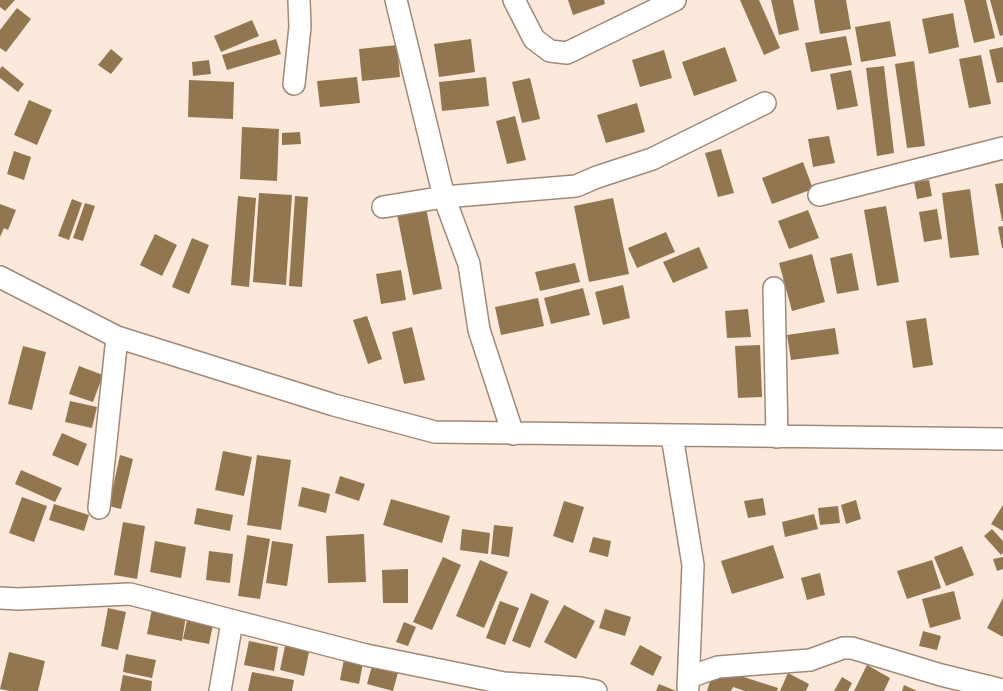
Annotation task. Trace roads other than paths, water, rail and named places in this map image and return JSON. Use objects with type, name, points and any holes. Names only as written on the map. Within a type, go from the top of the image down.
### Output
[{"type":"street","points":[[294,84],[300,27],[299,0]]},
{"type":"street","points":[[396,0],[444,197],[469,264],[479,330],[513,434]]},
{"type":"street","points":[[514,0],[534,39],[550,51],[567,53],[675,0]]},
{"type":"street","points":[[383,207],[444,197],[576,186],[652,159],[765,103]]},
{"type":"street","points":[[819,195],[1003,148]]},
{"type":"street","points":[[0,278],[117,337],[345,408],[435,432],[1003,439]]},
{"type":"street","points":[[774,288],[777,437]]},
{"type":"street","points":[[99,508],[117,337]]},
{"type":"street","points":[[672,436],[693,565],[688,684]]},
{"type":"street","points":[[0,598],[130,594],[366,655],[504,683],[596,691]]},
{"type":"street","points":[[220,691],[232,622]]},
{"type":"street","points":[[688,684],[718,667],[810,660],[843,648],[852,648],[941,675],[1003,690]]}]
